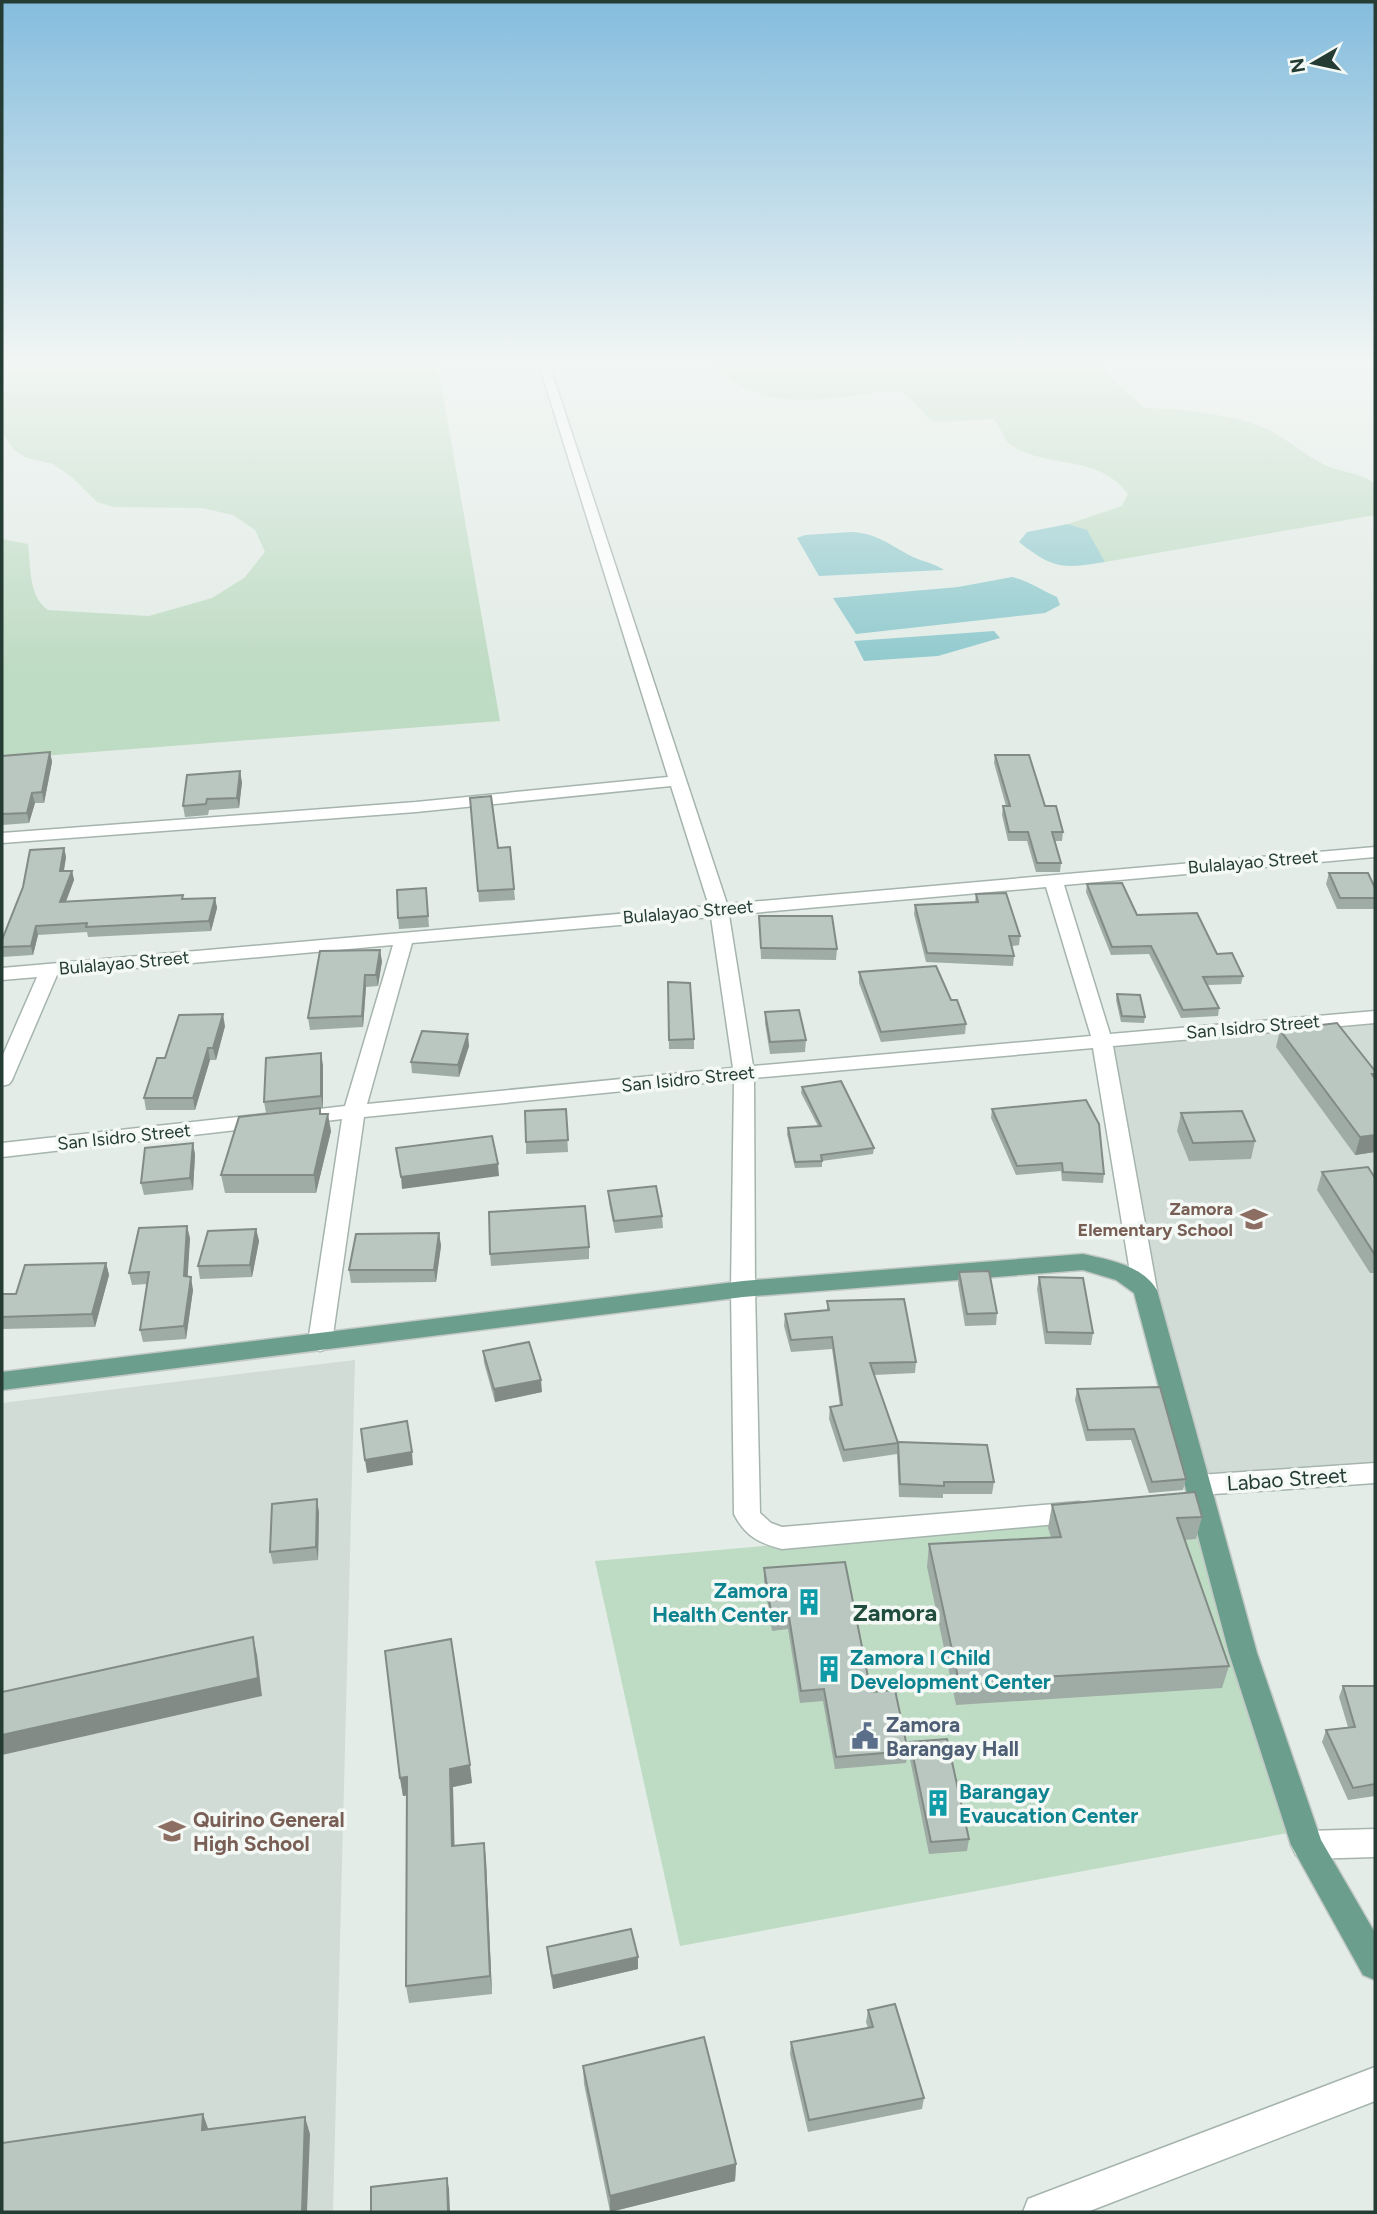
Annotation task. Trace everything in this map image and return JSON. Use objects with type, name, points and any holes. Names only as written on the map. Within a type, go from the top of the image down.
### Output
[{"type":"main road","points":[[2,1381],[743,1289],[1083,1262],[1115,1269],[1137,1281],[1145,1290],[1193,1496],[1307,1845],[1375,1964]]},
{"type":"street","points":[[575,464],[719,909],[744,1073],[745,1498],[747,1514],[753,1526],[763,1533],[782,1538],[1110,1509]]},
{"type":"street","points":[[2,838],[416,807],[676,781]]},
{"type":"street","name":"Bulalayao Street","points":[[2,974],[1375,852]]},
{"type":"street","points":[[1053,880],[1102,1040],[1145,1290]]},
{"type":"street","points":[[320,1342],[354,1112],[404,939]]},
{"type":"street","points":[[2,1080],[49,970]]},
{"type":"street","name":"San Isidro Street","points":[[2,1150],[744,1073],[1375,1017]]},
{"type":"street","name":"Labao Street","points":[[1193,1496],[1375,1474]]},
{"type":"street","points":[[1307,1845],[1375,1843]]},
{"type":"street","points":[[1041,2212],[1375,2084]]},
{"type":"shaded area","name":"Zamora Elementary School","points":[[1375,1017],[1375,1473],[1199,1485],[1102,1040]]},
{"type":"shaded area","name":"Quirino General High School","points":[[355,1360],[333,2212],[2,2212],[2,1403]]},
{"type":"green space","points":[[53,464],[455,464],[500,721],[2,759],[2,539],[28,544],[34,589],[48,610],[149,616],[212,598],[244,578],[265,552],[255,530],[233,515],[202,508],[114,507],[97,502],[72,477]]},
{"type":"green space","points":[[1075,464],[1324,464],[1375,484],[1375,515],[1105,562],[1087,531],[1068,524],[1122,506],[1128,494],[1116,481],[1088,467]]},
{"type":"green space","points":[[1199,1507],[1315,1828],[680,1946],[595,1561]]},
{"type":"water","points":[[1068,524],[1087,530],[1105,562],[1079,566],[1059,565],[1041,558],[1019,542],[1027,532]]},
{"type":"water","points":[[852,532],[876,537],[944,570],[819,576],[797,538],[805,535]]},
{"type":"water","points":[[1012,577],[1057,597],[1060,605],[1045,613],[856,634],[833,598],[958,587]]},
{"type":"water","points":[[994,631],[1000,638],[938,656],[864,661],[854,641]]},
{"type":"building","points":[[50,752],[42,792],[32,793],[27,813],[2,814],[2,756]]},
{"type":"building","points":[[995,755],[1029,755],[1045,806],[1056,806],[1063,832],[1052,832],[1061,863],[1037,863],[1028,832],[1009,832],[1003,806],[1010,806]]},
{"type":"building","points":[[240,771],[237,798],[207,799],[206,804],[183,806],[187,775]]},
{"type":"building","points":[[491,796],[498,848],[510,847],[514,889],[478,891],[470,798]]},
{"type":"building","points":[[64,848],[60,871],[72,871],[60,902],[183,895],[182,899],[215,898],[209,921],[86,927],[87,923],[36,926],[31,946],[2,947],[2,940],[23,887],[30,850]]},
{"type":"building","points":[[1329,873],[1368,873],[1375,888],[1375,898],[1340,898]]},
{"type":"building","points":[[1122,883],[1137,915],[1197,913],[1217,954],[1232,953],[1243,976],[1203,977],[1219,1008],[1183,1010],[1151,946],[1112,947],[1087,884]]},
{"type":"building","points":[[426,888],[428,916],[398,918],[397,890]]},
{"type":"building","points":[[1006,893],[1020,936],[1009,936],[1014,956],[927,953],[915,905],[978,902],[976,894]]},
{"type":"building","points":[[759,916],[832,916],[837,949],[761,948]]},
{"type":"building","points":[[380,950],[376,975],[365,975],[362,1016],[308,1018],[320,951]]},
{"type":"building","points":[[936,966],[951,1000],[957,1000],[966,1024],[881,1032],[859,972]]},
{"type":"building","points":[[668,982],[690,983],[694,1039],[669,1040]]},
{"type":"building","points":[[1117,994],[1140,995],[1145,1017],[1122,1016]]},
{"type":"building","points":[[799,1010],[806,1040],[770,1042],[765,1012]]},
{"type":"building","points":[[223,1014],[213,1048],[208,1048],[193,1098],[144,1098],[157,1058],[165,1058],[179,1015]]},
{"type":"building","points":[[1337,1023],[1375,1071],[1375,1074],[1372,1074],[1375,1079],[1375,1135],[1360,1137],[1280,1030]]},
{"type":"building","points":[[422,1031],[468,1034],[458,1065],[411,1062]]},
{"type":"building","points":[[321,1053],[321,1096],[264,1102],[266,1058]]},
{"type":"building","points":[[841,1081],[874,1148],[821,1155],[822,1161],[795,1162],[788,1128],[821,1126],[802,1087]]},
{"type":"building","points":[[1086,1100],[1099,1124],[1104,1174],[1063,1172],[1062,1163],[1017,1166],[992,1109]]},
{"type":"building","points":[[320,1108],[320,1114],[328,1114],[314,1175],[221,1175],[239,1117]]},
{"type":"building","points":[[566,1109],[568,1140],[526,1142],[525,1111]]},
{"type":"building","points":[[1242,1111],[1255,1141],[1193,1143],[1181,1113]]},
{"type":"building","points":[[492,1136],[498,1164],[401,1177],[396,1148]]},
{"type":"building","points":[[193,1143],[190,1178],[141,1183],[145,1148]]},
{"type":"building","points":[[1368,1167],[1375,1178],[1375,1255],[1322,1172]]},
{"type":"building","points":[[656,1186],[662,1216],[614,1221],[608,1191]]},
{"type":"building","points":[[585,1206],[589,1247],[490,1254],[489,1212]]},
{"type":"building","points":[[187,1226],[184,1276],[191,1277],[184,1326],[140,1330],[149,1272],[129,1273],[139,1228]]},
{"type":"building","points":[[256,1229],[250,1265],[198,1266],[208,1231]]},
{"type":"building","points":[[439,1233],[434,1270],[349,1270],[356,1234]]},
{"type":"building","points":[[106,1263],[92,1314],[2,1317],[2,1294],[16,1294],[25,1265]]},
{"type":"building","points":[[989,1271],[997,1313],[967,1314],[959,1272]]},
{"type":"building","points":[[1039,1277],[1083,1278],[1093,1333],[1047,1332]]},
{"type":"building","points":[[904,1299],[916,1362],[870,1363],[898,1443],[844,1450],[830,1407],[842,1405],[832,1337],[791,1340],[785,1314],[829,1310],[827,1301]]},
{"type":"building","points":[[529,1342],[541,1380],[494,1389],[483,1351]]},
{"type":"building","points":[[1160,1387],[1186,1479],[1152,1482],[1134,1429],[1088,1430],[1077,1389]]},
{"type":"building","points":[[407,1421],[412,1452],[365,1460],[361,1429]]},
{"type":"building","points":[[898,1442],[987,1445],[994,1482],[944,1482],[944,1486],[900,1484]]},
{"type":"building","points":[[1195,1492],[1202,1517],[1177,1518],[1229,1666],[959,1682],[929,1544],[1061,1537],[1052,1505]]},
{"type":"building","points":[[317,1499],[316,1547],[270,1552],[272,1504]]},
{"type":"building","points":[[845,1562],[871,1692],[895,1690],[908,1751],[836,1757],[824,1689],[801,1691],[789,1617],[772,1618],[764,1568]]},
{"type":"building","points":[[253,1637],[258,1678],[2,1735],[2,1692]]},
{"type":"building","points":[[451,1639],[470,1765],[450,1769],[452,1846],[484,1843],[490,1976],[406,1986],[407,1777],[400,1778],[385,1651]]},
{"type":"building","points":[[1343,1686],[1375,1686],[1375,1784],[1353,1788],[1326,1730],[1355,1727]]},
{"type":"building","name":"Barangay Evaucation Center","points":[[947,1739],[969,1839],[931,1842],[910,1742]]},
{"type":"building","points":[[631,1929],[638,1957],[552,1976],[547,1947]]},
{"type":"building","points":[[895,2004],[924,2098],[809,2120],[791,2042],[873,2027],[868,2010]]},
{"type":"building","points":[[704,2037],[736,2164],[610,2196],[583,2066]]},
{"type":"building","points":[[203,2114],[202,2130],[305,2117],[302,2212],[2,2212],[2,2143]]},
{"type":"building","points":[[447,2178],[448,2212],[371,2212],[371,2187]]},
{"type":"place","name":"Zamora Elementary School","points":[[1254,1219]]},
{"type":"place","name":"Zamora Health Center","points":[[809,1602]]},
{"type":"place","name":"Zamora I Child Development Center","points":[[829,1669]]},
{"type":"place","name":"Zamora Barangay Hall","points":[[865,1736]]},
{"type":"place","name":"Barangay Evaucation Center","points":[[938,1803]]},
{"type":"place","name":"Quirino General High School","points":[[172,1831]]},
{"type":"district","name":"Zamora","points":[[895,1612]]}]
